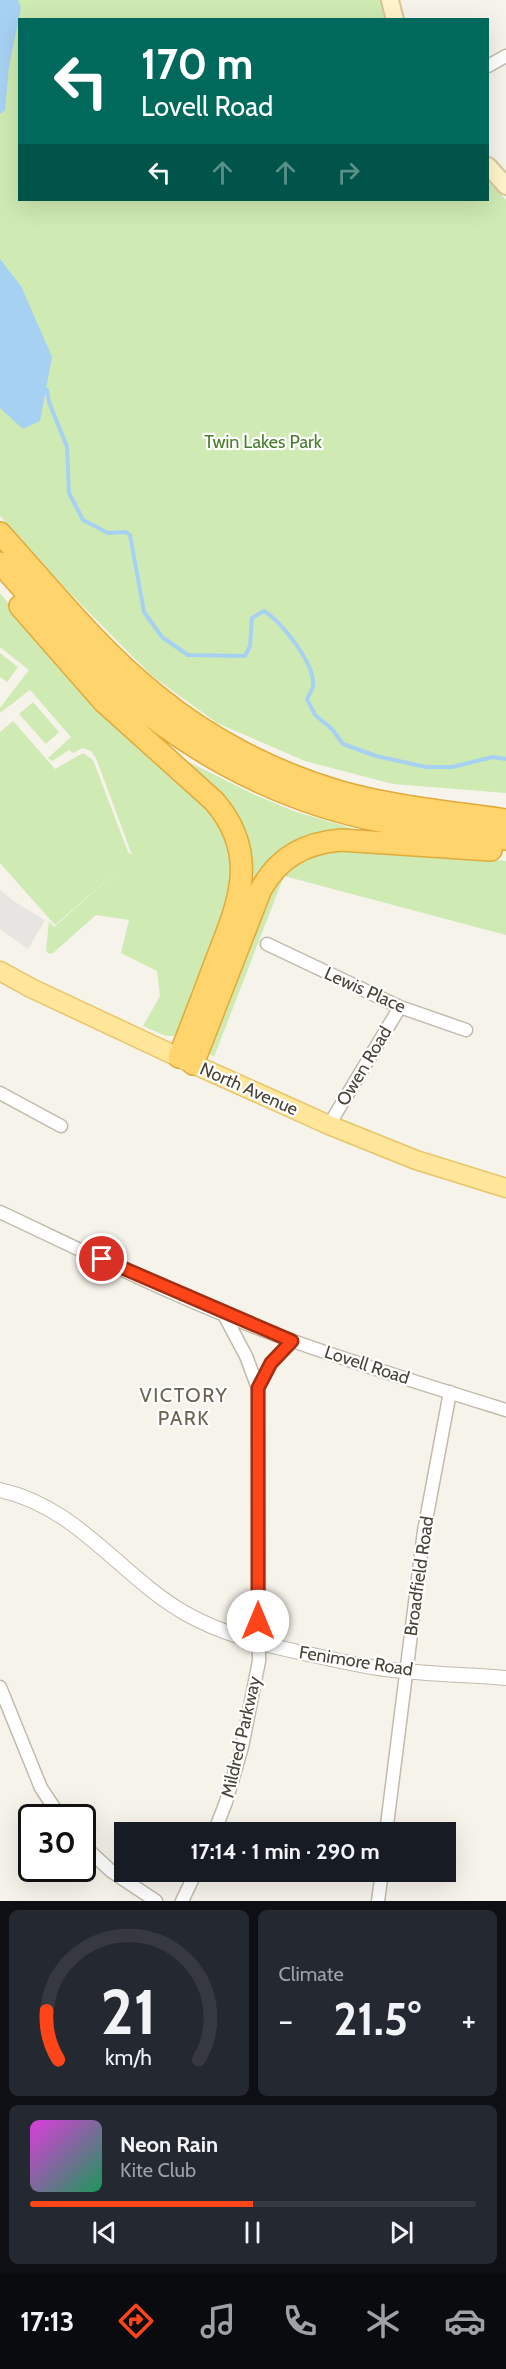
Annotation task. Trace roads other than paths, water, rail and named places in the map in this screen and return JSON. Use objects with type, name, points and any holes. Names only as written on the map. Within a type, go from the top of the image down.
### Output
[{"type":"highway","points":[[0,533],[114,658],[165,703],[202,729],[251,756],[339,791],[403,806],[506,820]]},
{"type":"highway","points":[[0,563],[85,657],[118,689],[172,732],[213,758],[278,789],[347,814],[401,825],[506,839]]},
{"type":"highway","points":[[0,582],[91,689],[132,729],[214,801],[228,819],[238,841],[242,868],[238,904],[186,1061]]},
{"type":"highway","points":[[339,791],[506,806]]},
{"type":"highway","points":[[186,1061],[261,889],[272,871],[287,857],[317,843],[340,840],[506,850]]},
{"type":"main road","points":[[390,0],[394,18]]},
{"type":"main road","points":[[489,167],[506,186]]},
{"type":"main road","name":"North Avenue","points":[[0,971],[31,988],[186,1061],[329,1125],[416,1160],[506,1188]]},
{"type":"street","points":[[489,65],[506,56]]},
{"type":"street","name":"Lewis Place","points":[[267,944],[400,1007],[466,1030]]},
{"type":"street","name":"Owen Road","points":[[329,1125],[400,1007]]},
{"type":"street","points":[[0,1093],[61,1126]]},
{"type":"street","name":"Lovell Road","points":[[0,1212],[141,1278],[292,1341],[506,1410]]},
{"type":"street","name":"Mildred Parkway","points":[[218,1822],[242,1748],[259,1661],[258,1388],[246,1356],[223,1313]]},
{"type":"street","name":"Mildred Parkway","points":[[258,1388],[271,1363],[292,1341]]},
{"type":"street","name":"Broadfield Road","points":[[387,1822],[424,1532],[450,1392]]},
{"type":"street","name":"Fenimore Road","points":[[0,1490],[30,1500],[63,1517],[160,1598],[208,1625],[258,1643],[348,1662],[405,1671],[506,1678]]},
{"type":"street","points":[[0,1687],[41,1788],[52,1804]]},
{"type":"street","points":[[96,1856],[119,1877],[156,1901]]},
{"type":"street","points":[[182,1901],[191,1882]]},
{"type":"street","points":[[378,1901],[381,1882]]},
{"type":"water","points":[[0,0],[18,0],[21,8],[9,66],[5,110],[0,114]]},
{"type":"water","points":[[0,259],[21,286],[52,357],[40,421],[23,429],[0,408]]},
{"type":"waterway","points":[[47,390],[49,402],[67,447],[69,493],[83,520],[108,533],[126,532],[130,535],[144,612],[162,637],[188,655],[245,656],[250,646],[252,618],[264,611],[296,644],[312,677],[313,686],[307,699],[315,715],[332,729],[343,744],[376,756],[426,767],[452,767],[493,757],[506,759]]},
{"type":"district","name":"VICTORY PARK","points":[[184,1406]]},
{"type":"park label","name":"Twin Lakes Park","points":[[263,442]]}]
